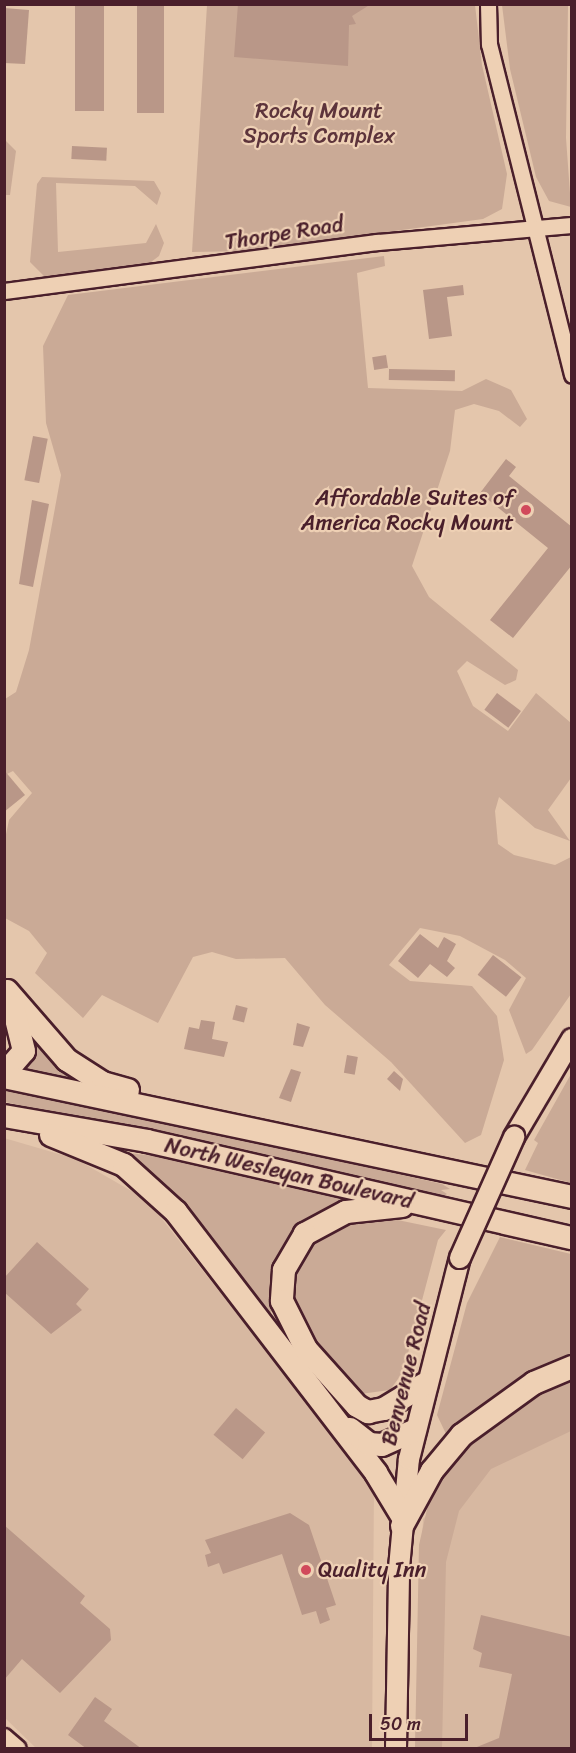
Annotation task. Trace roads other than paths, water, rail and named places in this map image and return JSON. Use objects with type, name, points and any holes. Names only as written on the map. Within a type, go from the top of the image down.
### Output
[{"type":"highway","points":[[4,1076],[24,1051],[6,990]]},
{"type":"highway","points":[[6,990],[81,1070],[104,1083],[252,1129]]},
{"type":"highway","name":"North Wesleyan Boulevard","points":[[4,1076],[572,1197]]},
{"type":"highway","points":[[4,1118],[98,1151],[154,1188],[303,1377],[402,1521],[432,1471],[462,1435],[534,1383],[572,1367]]},
{"type":"highway","name":"North Wesleyan Boulevard","points":[[4,1118],[147,1141],[572,1238]]},
{"type":"highway","points":[[425,1205],[345,1212],[325,1220],[291,1251],[281,1288],[293,1331],[357,1406],[368,1412],[384,1408],[425,1384]]},
{"type":"highway","points":[[303,1377],[369,1444],[394,1442],[414,1431]]},
{"type":"main road","name":"Benvenue Road","points":[[396,1749],[402,1521],[414,1431],[425,1384],[460,1258],[514,1137],[572,1039]]},
{"type":"street","points":[[488,4],[489,44],[572,375]]},
{"type":"street","name":"Thorpe Road","points":[[4,291],[536,226],[572,225]]},
{"type":"street","points":[[4,1736],[18,1749]]},
{"type":"place","name":"Affordable Suites of America Rocky Mount","points":[[526,510]]},
{"type":"place","name":"Quality Inn","points":[[306,1570]]},
{"type":"park label","name":"Rocky Mount Sports Complex","points":[[319,122]]}]
